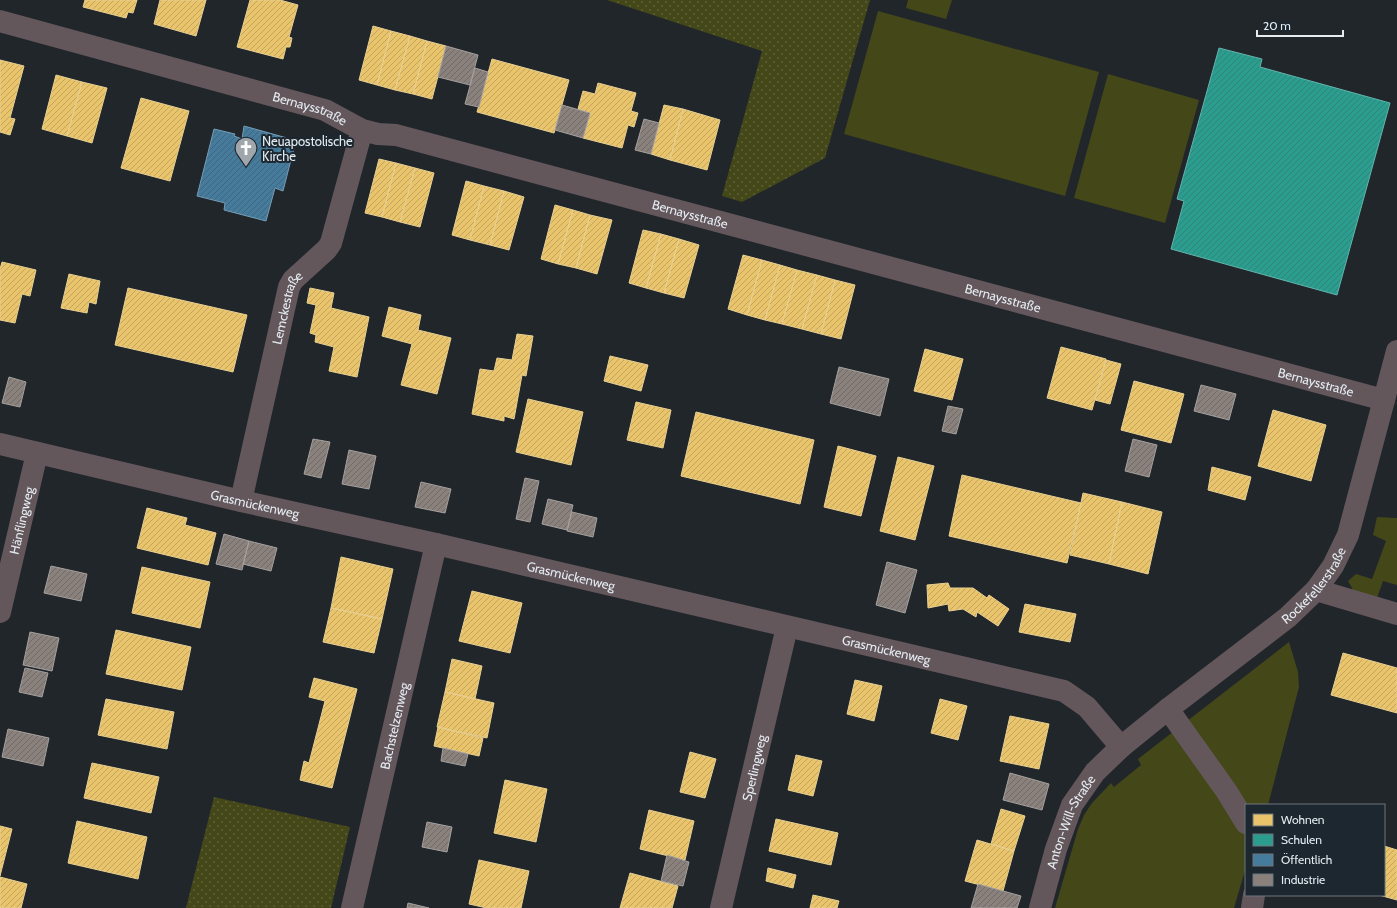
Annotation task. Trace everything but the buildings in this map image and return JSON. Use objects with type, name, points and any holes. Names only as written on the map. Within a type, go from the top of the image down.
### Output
[{"type":"street","name":"Bernaysstraße","points":[[0,21],[325,110],[362,130],[378,134],[396,134],[1384,400]]},
{"type":"street","name":"Lemckestraße","points":[[241,501],[289,287],[293,280],[327,249],[331,243],[362,130]]},
{"type":"street","name":"Rockefellerstraße","points":[[1121,747],[1288,617],[1316,590],[1334,566],[1348,535],[1397,351]]},
{"type":"street","name":"Grasmückenweg","points":[[0,444],[1064,691],[1088,707],[1121,747]]},
{"type":"street","name":"Hänflingweg","points":[[0,612],[37,453]]},
{"type":"street","name":"Bachstelzenweg","points":[[352,908],[436,544]]},
{"type":"street","points":[[1316,590],[1397,614]]},
{"type":"street","name":"Sperlingweg","points":[[721,908],[788,627]]},
{"type":"street","points":[[1168,709],[1227,792],[1245,821]]},
{"type":"street","name":"Anton-Will-Straße","points":[[1040,908],[1056,849],[1072,805],[1095,772],[1121,747]]},
{"type":"street","points":[[1252,908],[1254,896]]},
{"type":"green space","points":[[607,0],[870,0],[825,158],[742,202],[722,196],[762,51]]},
{"type":"green space","points":[[908,0],[952,0],[946,19],[906,8]]},
{"type":"green space","points":[[878,11],[1099,72],[1065,196],[844,134]]},
{"type":"green space","points":[[1108,74],[1199,100],[1165,223],[1074,198]]},
{"type":"green space","points":[[1377,517],[1397,518],[1397,585],[1383,581],[1377,598],[1353,590],[1348,581],[1356,574],[1372,579],[1386,541],[1373,535]]},
{"type":"green space","points":[[1289,642],[1298,672],[1299,687],[1268,804],[1245,804],[1245,870],[1234,908],[1055,908],[1078,829],[1084,815],[1092,803],[1111,783],[1114,787],[1141,765],[1138,759]]},
{"type":"green space","points":[[214,797],[350,827],[331,908],[186,908]]},
{"type":"place","name":"Neuapostolische Kirche","points":[[246,168]]}]
